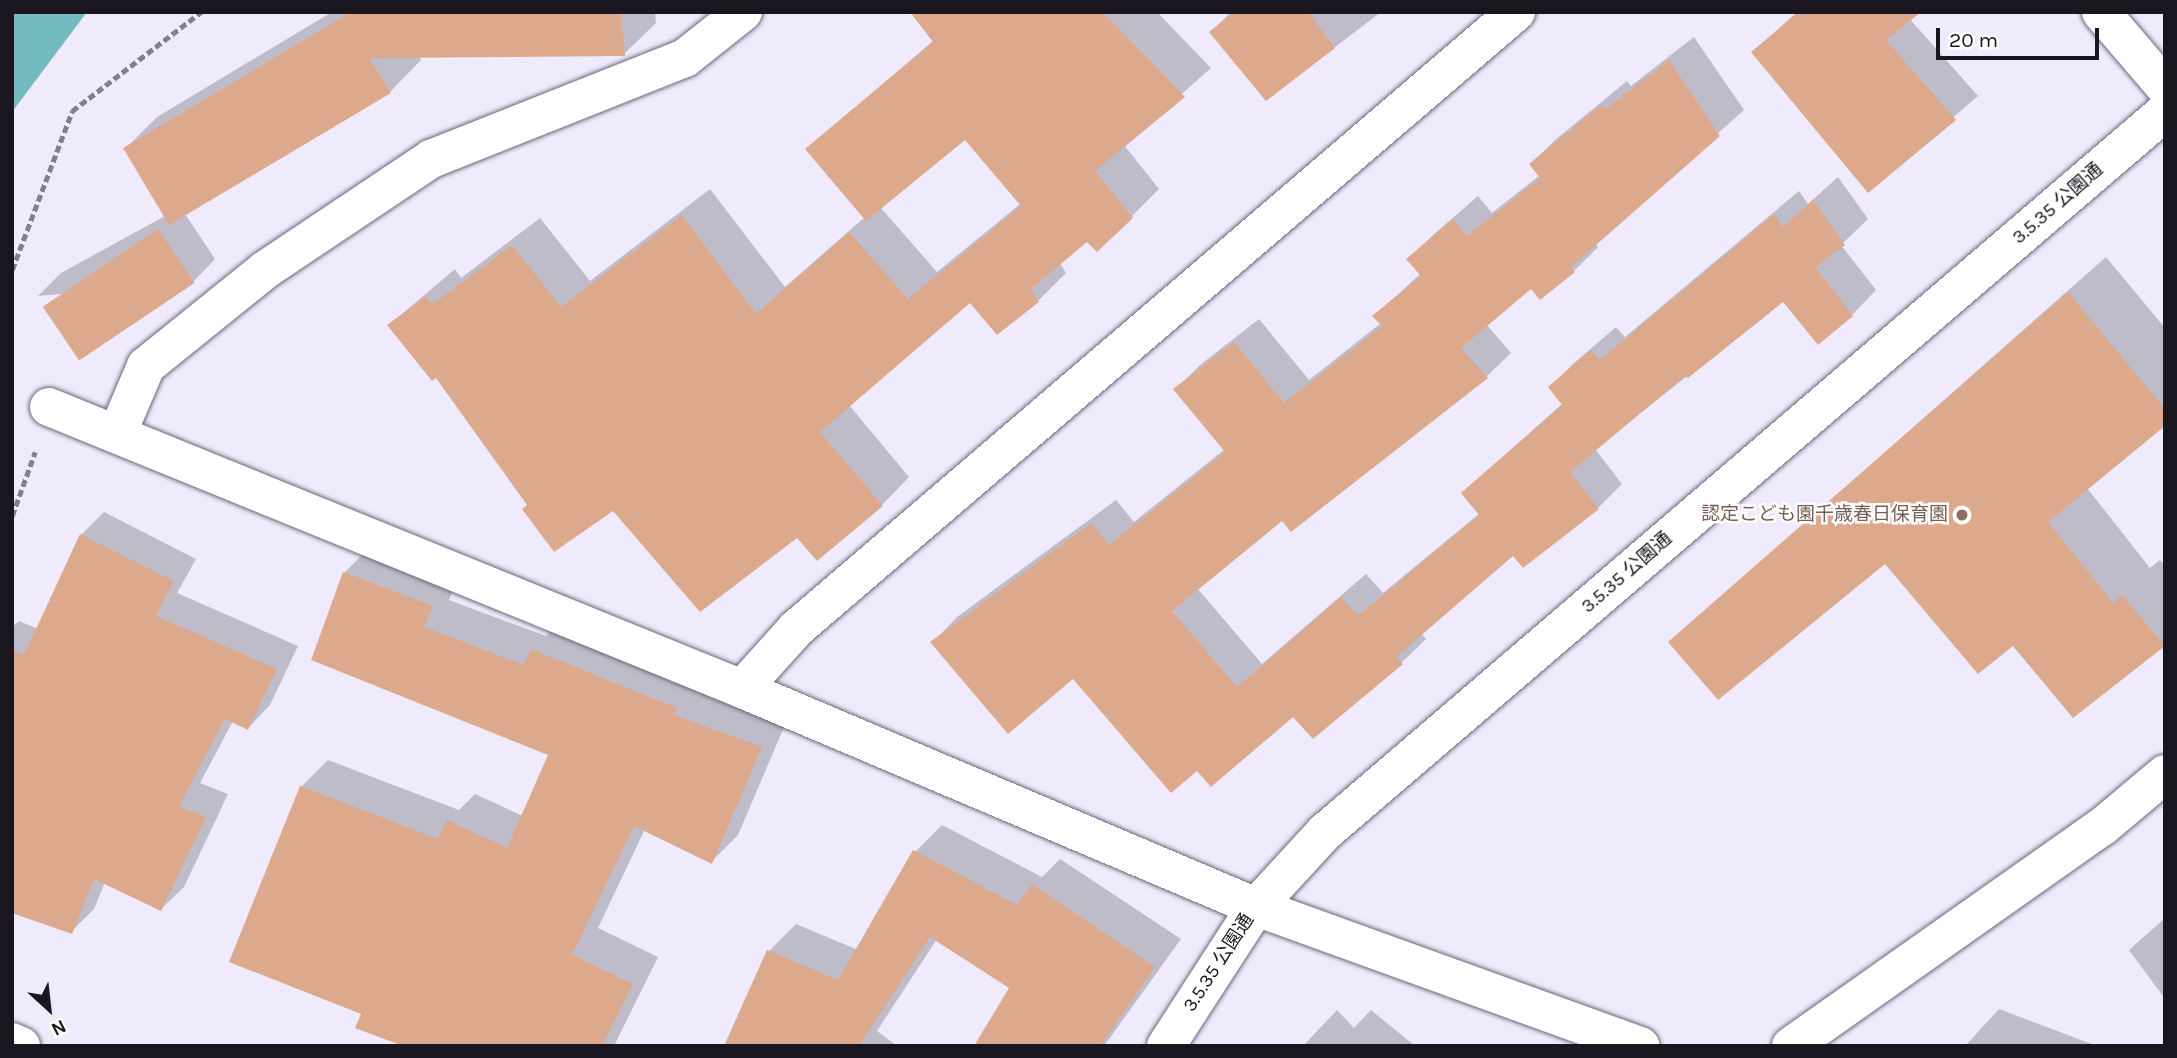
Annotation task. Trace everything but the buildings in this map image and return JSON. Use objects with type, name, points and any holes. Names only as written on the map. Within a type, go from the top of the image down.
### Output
[{"type":"main road","points":[[117,434],[146,366],[265,270],[431,159],[685,58],[743,12]]},
{"type":"main road","points":[[742,688],[797,628],[1517,12]]},
{"type":"main road","points":[[2101,12],[2165,87]]},
{"type":"main road","name":"3.5.35 公園通","points":[[1166,1046],[1256,906],[1325,831],[2165,112]]},
{"type":"main road","points":[[49,407],[742,688],[1256,906],[1641,1046]]},
{"type":"main road","points":[[1791,1046],[2102,827],[2165,774]]},
{"type":"main road","points":[[12,1042],[21,1046]]},
{"type":"path","points":[[12,270],[72,111],[201,12]]},
{"type":"water","points":[[12,12],[87,12],[12,112]]},
{"type":"place","name":"認定こども園千歳春日保育園","points":[[1962,515]]}]
